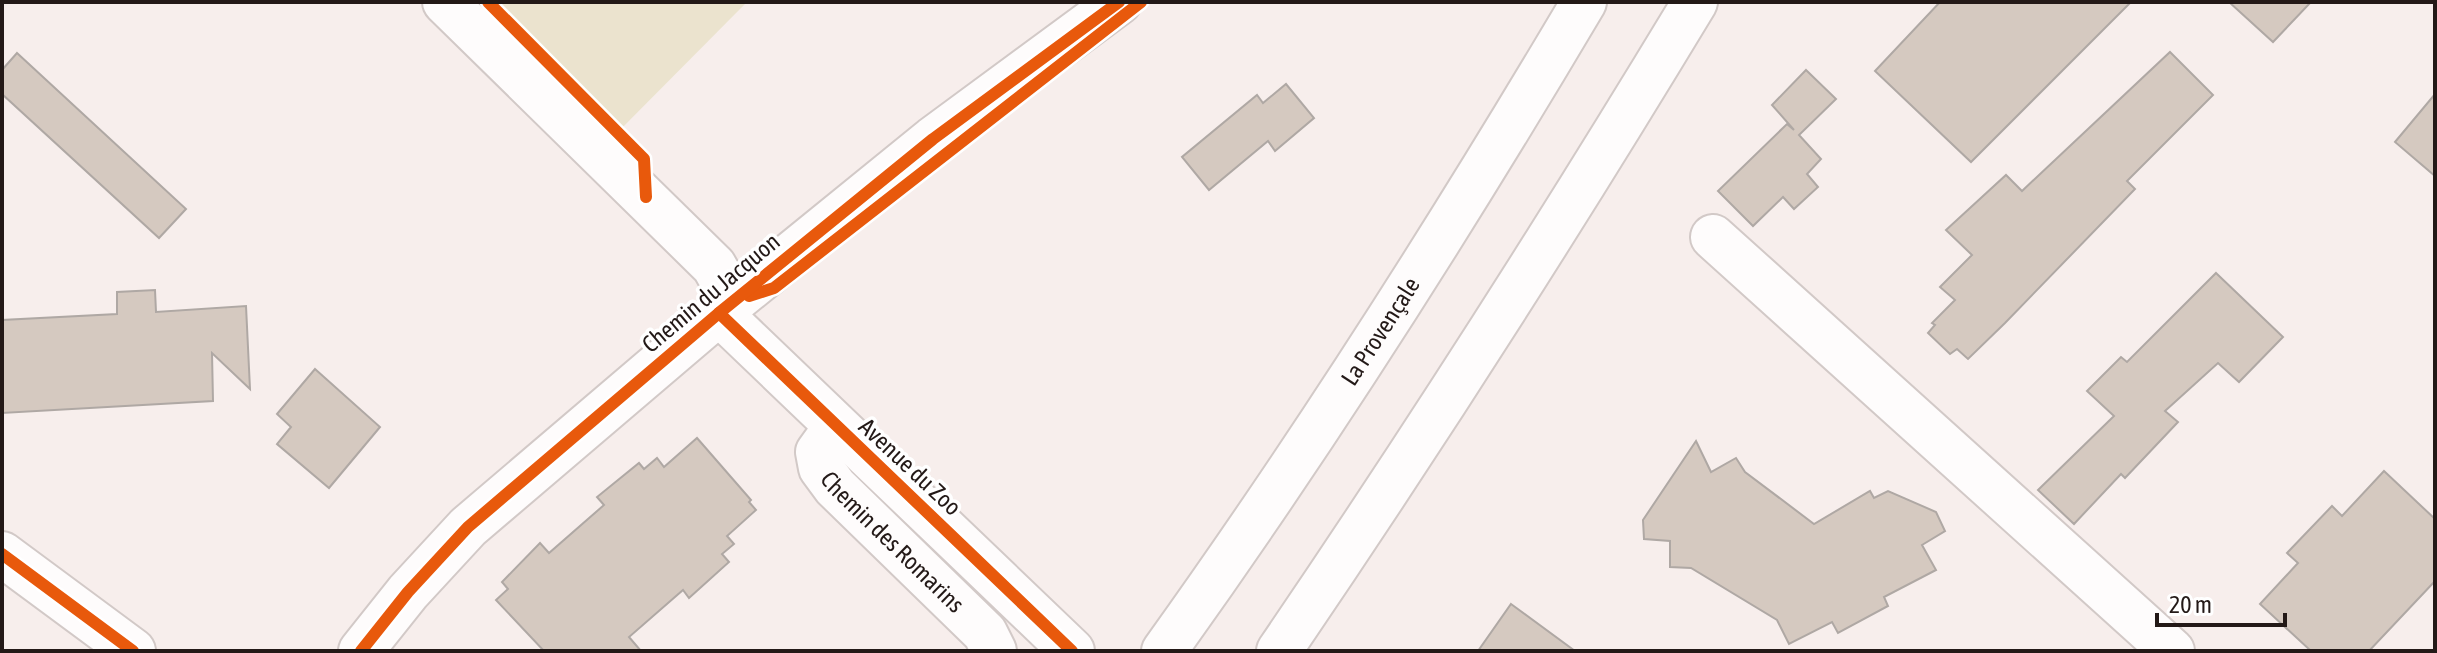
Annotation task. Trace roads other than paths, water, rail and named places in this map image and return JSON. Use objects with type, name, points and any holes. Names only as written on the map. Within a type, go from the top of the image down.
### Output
[{"type":"main road","name":"Avenue du Zoo","points":[[445,2],[714,266],[727,307],[836,427],[1061,640]]},
{"type":"main road","name":"Chemin du Jacquon","points":[[361,651],[408,592],[468,527],[727,307],[933,139],[1119,2]]},
{"type":"main road","name":"La Provençale","points":[[1164,651],[1318,426],[1482,173],[1584,2]]},
{"type":"main road","points":[[1279,651],[1390,488],[1574,202],[1695,2]]},
{"type":"main road","points":[[1713,237],[2172,651]]},
{"type":"main road","name":"Chemin des Romarins","points":[[836,427],[818,452],[821,468],[835,487],[985,633],[994,651]]},
{"type":"main road","points":[[2,554],[133,651]]}]
